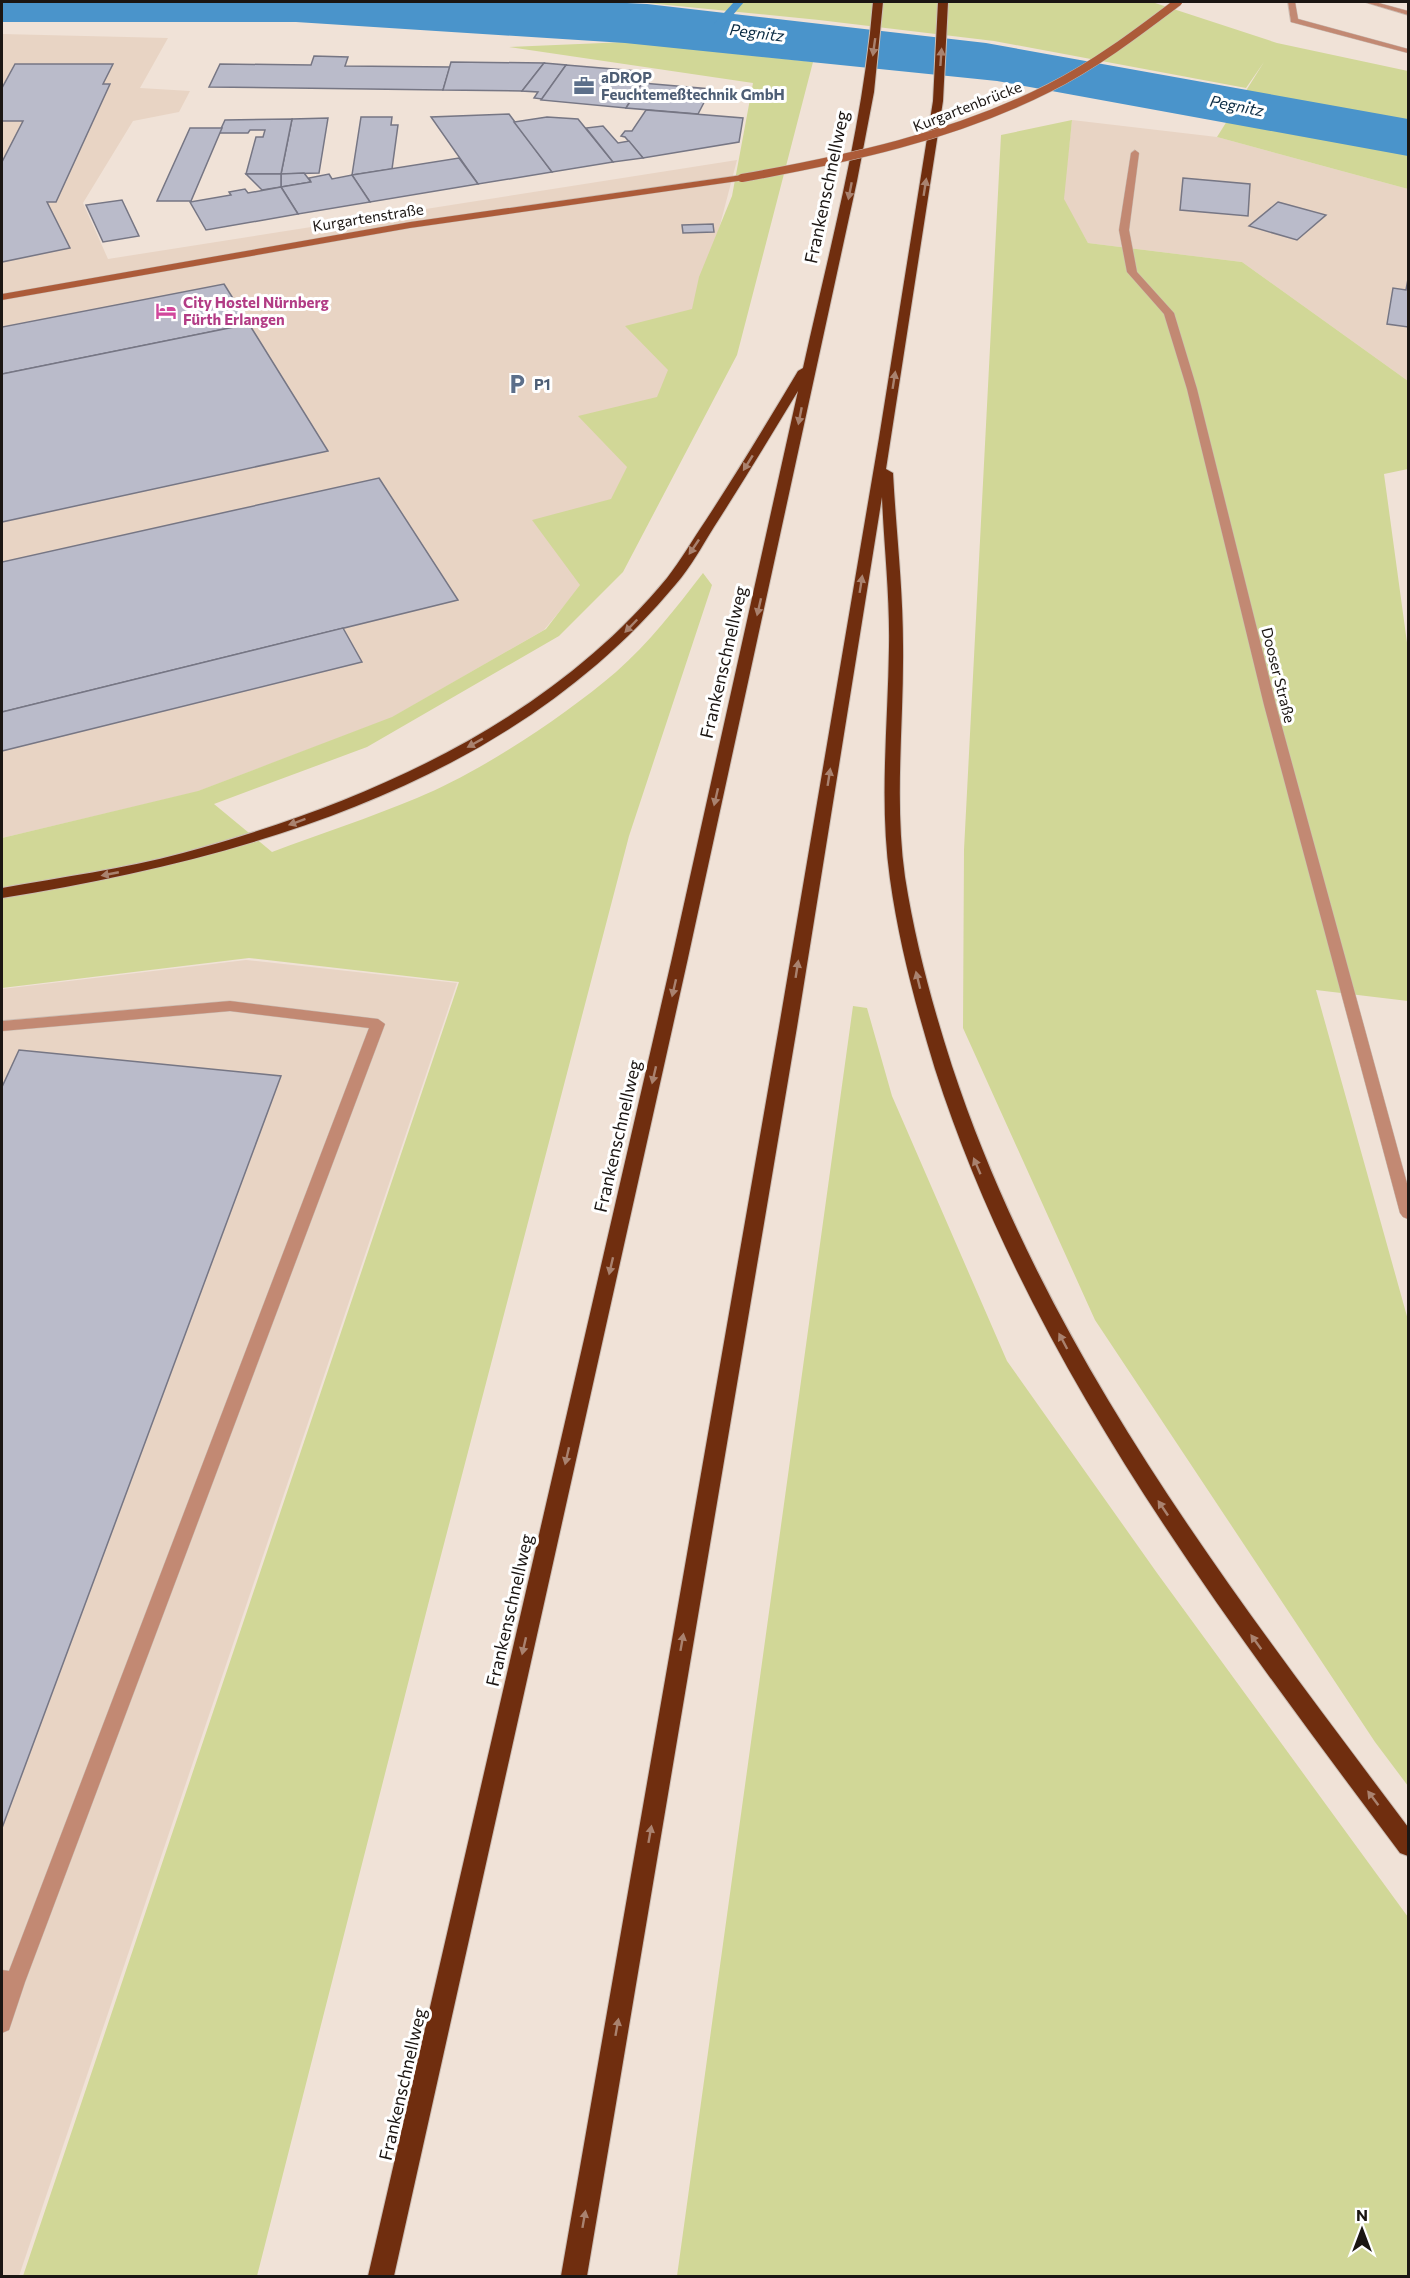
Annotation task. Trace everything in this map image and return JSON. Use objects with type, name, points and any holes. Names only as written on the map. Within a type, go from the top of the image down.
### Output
[{"type":"highway","name":"Frankenschnellweg","points":[[381,2277],[780,513],[811,359],[849,196],[868,92],[878,2]]},
{"type":"highway","points":[[574,2277],[788,1027],[885,438],[938,101],[944,2]]},
{"type":"highway","points":[[2,893],[124,872],[266,834],[362,798],[447,759],[521,715],[568,682],[609,648],[670,583],[719,510],[811,359]]},
{"type":"highway","points":[[885,438],[896,651],[890,746],[895,858],[916,975],[939,1057],[975,1164],[1026,1272],[1135,1467],[1258,1645],[1408,1845]]},
{"type":"main road","name":"Kurgartenbrücke","points":[[742,178],[875,151],[938,133],[1001,111],[1098,60],[1178,2]]},
{"type":"main road","name":"Kurgartenstraße","points":[[2,297],[410,225],[742,178]]},
{"type":"street","points":[[1291,2],[1294,20],[1408,51]]},
{"type":"street","points":[[1368,2],[1408,13]]},
{"type":"street","name":"Dooser Straße","points":[[1135,153],[1124,230],[1132,272],[1148,292],[1170,313],[1192,389],[1270,705],[1408,1213]]},
{"type":"street","points":[[2,1026],[230,1006],[378,1024],[8,1981],[2,2023]]},
{"type":"shaded area","points":[[2,34],[168,38],[140,88],[190,91],[179,112],[133,121],[83,203],[108,259],[737,160],[646,508],[544,630],[391,718],[196,792],[2,838]]},
{"type":"shaded area","points":[[1072,120],[1217,137],[1408,189],[1408,381],[1242,262],[1088,243],[1063,199]]},
{"type":"shaded area","points":[[246,960],[457,983],[19,2276],[2,2276],[2,989]]},
{"type":"green space","points":[[637,2],[1152,2],[1277,43],[1408,71],[1408,189],[1217,137],[1264,62],[1246,88],[994,41],[819,20]]},
{"type":"green space","points":[[626,42],[813,62],[737,355],[623,572],[559,636],[367,747],[214,804],[272,852],[417,798],[468,773],[521,742],[595,690],[640,649],[703,573],[712,585],[629,836],[428,1605],[257,2276],[23,2276],[459,982],[249,958],[2,988],[2,838],[198,791],[392,717],[546,629],[580,585],[532,520],[611,499],[627,467],[578,416],[657,397],[668,370],[625,326],[692,309],[699,277],[732,196],[753,83],[509,47]]},
{"type":"green space","points":[[1072,120],[1064,199],[1088,243],[1242,262],[1408,381],[1408,469],[1384,474],[1408,650],[1408,1001],[1316,990],[1408,1320],[1408,1786],[1375,1742],[1095,1320],[963,1028],[964,850],[1001,135]]},
{"type":"green space","points":[[853,1006],[867,1008],[892,1096],[1007,1361],[1157,1573],[1408,1917],[1408,2276],[677,2276]]},
{"type":"water","name":"Pegnitz","points":[[2,2],[607,2],[647,4],[986,43],[1408,119],[1408,156],[997,81],[625,43],[296,22],[2,22]]},
{"type":"building","points":[[314,56],[348,57],[345,66],[450,67],[443,90],[209,87],[220,64],[311,65]]},
{"type":"building","points":[[451,62],[544,63],[522,91],[443,90]]},
{"type":"building","points":[[544,63],[566,65],[542,99],[534,98],[538,92],[522,91]]},
{"type":"building","points":[[15,64],[113,64],[103,84],[110,84],[56,202],[47,202],[70,248],[2,262],[2,162],[23,121],[2,121],[2,88]]},
{"type":"building","points":[[566,65],[648,72],[626,108],[541,100]]},
{"type":"building","points":[[642,83],[711,89],[698,114],[626,108]]},
{"type":"building","points":[[646,110],[743,118],[739,142],[643,158],[625,137],[621,136],[625,131],[632,131]]},
{"type":"building","points":[[509,114],[552,172],[478,184],[431,117]]},
{"type":"building","points":[[361,117],[392,117],[391,125],[398,125],[392,169],[352,175]]},
{"type":"building","points":[[547,117],[578,119],[613,162],[552,172],[514,122]]},
{"type":"building","points":[[328,118],[319,173],[281,174],[292,119]]},
{"type":"building","points":[[292,119],[281,174],[246,174],[256,137],[263,137],[265,130],[250,130],[248,133],[219,133],[225,120]]},
{"type":"building","points":[[603,126],[618,143],[629,141],[643,158],[613,162],[586,128]]},
{"type":"building","points":[[190,128],[222,128],[191,201],[157,201]]},
{"type":"building","points":[[459,158],[478,184],[370,202],[352,175]]},
{"type":"building","points":[[304,173],[311,182],[281,187],[281,174]]},
{"type":"building","points":[[246,174],[281,174],[281,187],[262,190]]},
{"type":"building","points":[[329,174],[332,179],[352,175],[370,202],[298,214],[281,187],[311,182],[309,178]]},
{"type":"building","points":[[1183,178],[1250,184],[1248,216],[1180,210]]},
{"type":"building","points":[[281,187],[298,214],[206,230],[190,202],[231,195],[229,192],[245,189],[248,193]]},
{"type":"building","points":[[122,200],[139,236],[103,242],[86,205]]},
{"type":"building","points":[[1278,202],[1326,215],[1297,240],[1249,226]]},
{"type":"building","points":[[713,224],[714,232],[683,233],[682,225]]},
{"type":"building","points":[[1408,279],[1408,327],[1387,324],[1393,288],[1406,290]]},
{"type":"building","points":[[224,284],[249,324],[2,374],[2,327]]},
{"type":"building","points":[[249,324],[328,451],[2,522],[2,374]]},
{"type":"building","points":[[379,478],[458,600],[2,712],[2,562]]},
{"type":"building","points":[[343,628],[362,662],[2,751],[2,712]]},
{"type":"building","points":[[19,1050],[281,1076],[2,1828],[2,1087]]},
{"type":"waterway","name":"Pegnitz","points":[[717,27],[739,2]]},
{"type":"place","name":"aDROP Feuchtemeßtechnik GmbH","points":[[584,86]]},
{"type":"place","name":"City Hostel Nürnberg Fürth Erlangen","points":[[166,311]]},
{"type":"place","name":"P1","points":[[517,384]]}]
